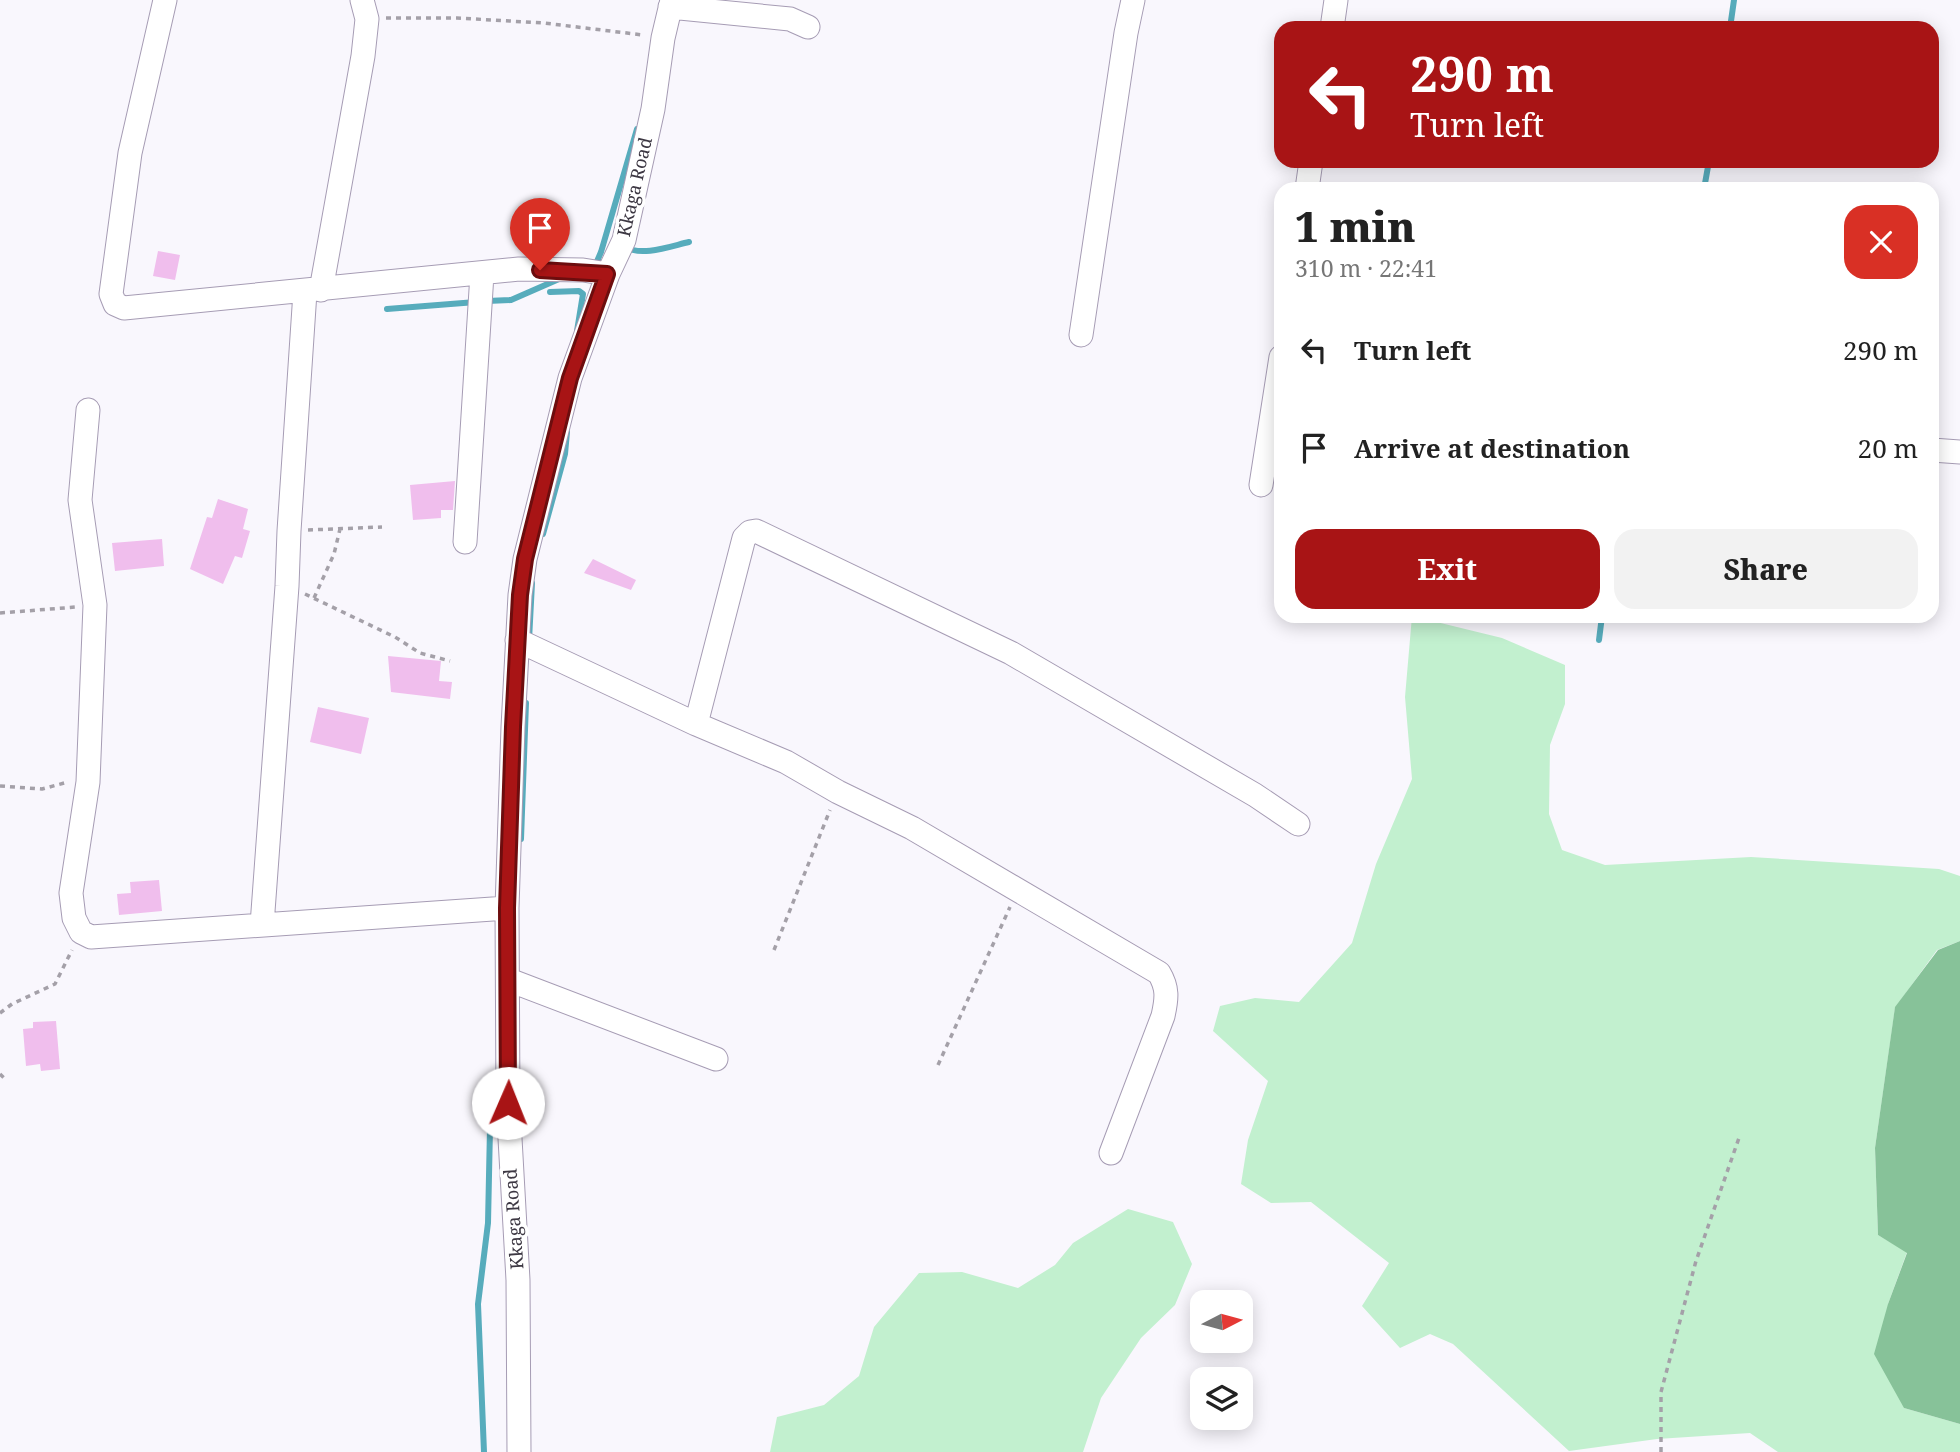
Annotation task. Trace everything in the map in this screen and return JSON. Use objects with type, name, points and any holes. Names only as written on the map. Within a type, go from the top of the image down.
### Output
[{"type":"street","points":[[165,0],[130,153],[111,294],[115,304],[124,308],[519,269],[607,274]]},
{"type":"street","points":[[1081,335],[1133,0]]},
{"type":"street","points":[[1333,21],[1336,0]]},
{"type":"street","points":[[671,3],[790,19],[808,27]]},
{"type":"street","name":"Kkaga Road","points":[[519,1452],[518,1280],[508,1103],[507,908],[517,640],[525,559],[566,391],[607,274],[624,240],[653,109],[671,3]]},
{"type":"street","points":[[262,925],[289,531],[313,291],[363,56],[364,9]]},
{"type":"street","points":[[465,542],[482,274]]},
{"type":"street","points":[[1261,485],[1274,402]]},
{"type":"street","points":[[88,410],[80,500],[95,605],[88,782],[71,893],[74,918],[81,932],[91,937],[507,908]]},
{"type":"street","points":[[1939,452],[1960,452]]},
{"type":"street","points":[[696,724],[744,538],[750,532],[756,531],[1011,653],[1255,795],[1298,824]]},
{"type":"street","points":[[517,640],[696,724],[786,762],[838,792],[912,828],[1159,973],[1166,984],[1167,998],[1163,1016],[1111,1153]]},
{"type":"street","points":[[509,980],[716,1059]]},
{"type":"path","points":[[364,9],[544,23],[663,38]]},
{"type":"path","points":[[289,531],[382,527]]},
{"type":"path","points":[[314,598],[334,554],[340,529]]},
{"type":"path","points":[[287,586],[395,637],[420,653],[450,661]]},
{"type":"path","points":[[0,613],[95,605]]},
{"type":"path","points":[[0,786],[42,789],[62,782],[88,782]]},
{"type":"path","points":[[774,950],[838,792]]},
{"type":"path","points":[[938,1065],[1018,889]]},
{"type":"path","points":[[0,1013],[12,1004],[55,984],[81,932]]},
{"type":"path","points":[[1,1076],[6,1080]]},
{"type":"path","points":[[1661,1452],[1661,1392],[1696,1261],[1740,1135]]},
{"type":"green space","points":[[1411,623],[1441,623],[1502,638],[1565,665],[1565,704],[1550,745],[1549,814],[1562,850],[1605,865],[1751,857],[1939,869],[1960,876],[1960,941],[1937,950],[1895,1008],[1875,1148],[1878,1235],[1907,1252],[1888,1304],[1904,1408],[1960,1424],[1960,1452],[1778,1452],[1750,1433],[1657,1439],[1569,1451],[1453,1344],[1430,1334],[1400,1348],[1362,1306],[1389,1263],[1311,1202],[1271,1203],[1241,1184],[1248,1140],[1268,1081],[1213,1031],[1220,1006],[1255,998],[1299,1002],[1352,943],[1376,864],[1412,779],[1405,697]]},
{"type":"green space","points":[[1960,941],[1960,1424],[1904,1408],[1874,1354],[1888,1304],[1907,1253],[1878,1235],[1875,1148],[1895,1007],[1938,950]]},
{"type":"green space","points":[[1128,1209],[1173,1222],[1192,1264],[1175,1305],[1141,1338],[1101,1398],[1083,1452],[770,1452],[777,1417],[824,1405],[859,1376],[874,1327],[919,1273],[962,1272],[1018,1288],[1055,1265],[1073,1243]]},
{"type":"building","points":[[158,251],[180,255],[175,280],[153,276]]},
{"type":"building","points":[[455,481],[453,510],[441,510],[441,518],[413,520],[410,485]]},
{"type":"building","points":[[218,499],[248,509],[243,529],[250,531],[242,558],[235,556],[223,584],[190,569],[207,517],[212,518]]},
{"type":"building","points":[[162,539],[164,566],[115,571],[112,543]]},
{"type":"building","points":[[593,559],[636,580],[631,590],[584,573]]},
{"type":"building","points":[[388,656],[441,661],[439,681],[452,682],[450,699],[391,692]]},
{"type":"building","points":[[318,707],[369,718],[361,754],[310,742]]},
{"type":"building","points":[[159,880],[162,911],[119,915],[117,894],[131,893],[130,882]]},
{"type":"building","points":[[56,1021],[60,1069],[41,1071],[40,1064],[26,1066],[23,1029],[33,1028],[33,1022]]},
{"type":"waterway","points":[[1731,21],[1734,0]]},
{"type":"waterway","points":[[595,266],[637,129]]},
{"type":"waterway","points":[[1705,182],[1708,168]]},
{"type":"waterway","points":[[625,247],[648,251],[689,242]]},
{"type":"waterway","points":[[487,301],[511,300],[559,279]]},
{"type":"waterway","points":[[550,292],[579,291],[583,294],[577,331]]},
{"type":"waterway","points":[[387,309],[476,302]]},
{"type":"waterway","points":[[543,534],[565,454],[567,432]]},
{"type":"waterway","points":[[529,640],[532,583]]},
{"type":"waterway","points":[[1599,640],[1601,623]]},
{"type":"waterway","points":[[521,839],[526,703]]},
{"type":"waterway","points":[[484,1452],[478,1304],[488,1223],[490,1128],[498,1098]]},
{"type":"route","points":[[508,1103],[507,908],[520,595],[525,559],[570,378],[607,274],[540,270]]}]
